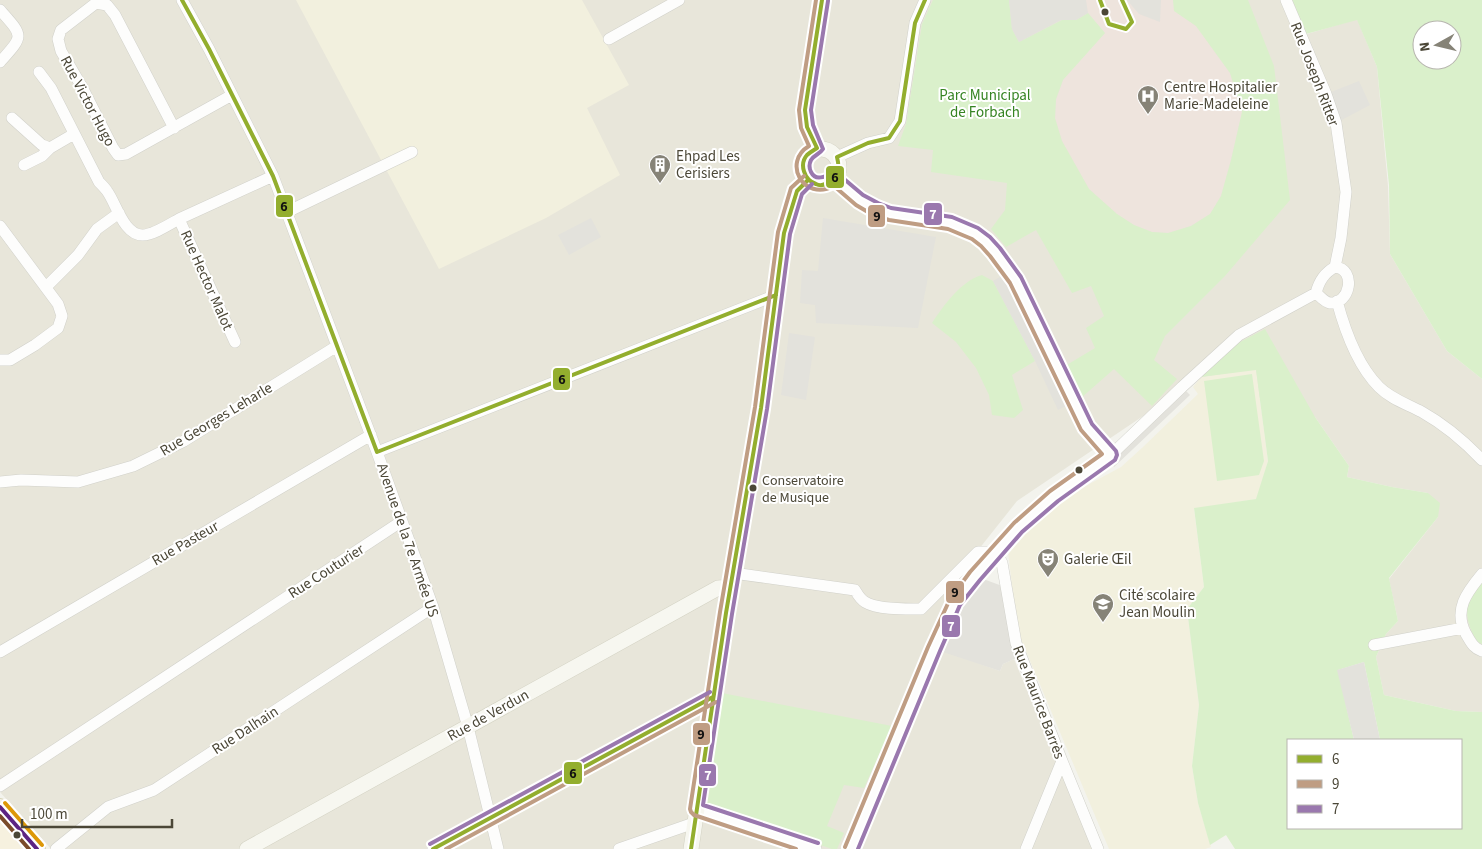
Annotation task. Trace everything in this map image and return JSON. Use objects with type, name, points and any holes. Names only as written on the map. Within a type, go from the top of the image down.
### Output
[{"type":"main road","points":[[818,148],[807,127],[805,110],[822,0]]},
{"type":"main road","points":[[818,148],[824,148],[830,150],[837,157],[840,167],[839,173],[829,184],[814,184],[808,180],[803,171],[803,161],[809,153],[818,148]]},
{"type":"main road","points":[[691,849],[713,697],[761,408],[784,233],[797,191],[808,180]]},
{"type":"main road","name":"Rue de Verdun","points":[[247,849],[732,580]]},
{"type":"main road","points":[[0,807],[37,849]]},
{"type":"street","name":"Avenue de la 7e Armée US","points":[[182,0],[273,176],[371,435],[433,607],[468,727],[498,849]]},
{"type":"street","points":[[609,39],[679,0]]},
{"type":"street","points":[[837,157],[868,143],[889,138],[900,121],[915,23],[925,0]]},
{"type":"street","name":"Rue Joseph Ritter","points":[[1286,0],[1336,122],[1346,192],[1342,238],[1335,267]]},
{"type":"street","name":"Rue Victor Hugo","points":[[174,128],[115,15],[107,5],[96,3],[61,30],[58,39],[61,51],[118,154],[126,154],[174,128],[232,95]]},
{"type":"street","points":[[0,10],[16,28],[18,36],[16,44],[0,62]]},
{"type":"street","name":"Rue Hector Malot","points":[[38,72],[51,88],[99,182],[107,192],[124,224],[134,233],[142,235],[150,233],[273,176]]},
{"type":"street","points":[[12,118],[42,145],[50,148]]},
{"type":"street","points":[[24,165],[42,156],[50,148],[74,134]]},
{"type":"street","points":[[287,212],[412,152]]},
{"type":"street","points":[[835,179],[874,209],[885,213],[937,219],[966,228],[984,238],[994,249],[1015,280],[1087,427],[1111,455]]},
{"type":"street","points":[[46,287],[78,255],[97,229],[119,213]]},
{"type":"street","name":"Rue Hector Malot","points":[[179,219],[235,342]]},
{"type":"street","points":[[0,226],[58,304],[62,316],[58,328],[35,345],[10,360],[0,360]]},
{"type":"street","points":[[851,849],[950,611],[975,576],[1032,515],[1054,496],[1111,455],[1239,335],[1316,293],[1318,285],[1328,271],[1335,267],[1347,273],[1349,288],[1345,295],[1337,301],[1330,303],[1316,293]]},
{"type":"street","points":[[377,452],[776,295]]},
{"type":"street","points":[[1337,301],[1343,323],[1369,376],[1394,399],[1422,412],[1443,425],[1469,446],[1482,460]]},
{"type":"street","name":"Rue Georges Leharle","points":[[0,482],[21,480],[78,482],[133,466],[184,441],[336,346]]},
{"type":"street","name":"Rue Pasteur","points":[[0,652],[371,435]]},
{"type":"street","name":"Rue Couturier","points":[[0,786],[402,520]]},
{"type":"street","points":[[732,580],[855,590],[859,598],[867,603],[896,609],[921,609],[978,552],[996,552]]},
{"type":"street","name":"Rue Maurice Barrès","points":[[996,552],[1002,563],[1016,643],[1098,849]]},
{"type":"street","points":[[1482,574],[1468,591],[1460,615],[1463,628],[1472,646],[1482,651]]},
{"type":"street","name":"Rue Dalhain","points":[[56,849],[108,807],[154,790],[433,607]]},
{"type":"street","points":[[1374,645],[1463,628]]},
{"type":"street","points":[[433,849],[713,697]]},
{"type":"street","points":[[1026,849],[1062,761]]},
{"type":"street","points":[[619,849],[695,816],[816,849]]},
{"type":"shaded area","points":[[0,0],[1292,0],[1307,34],[1357,19],[1377,67],[1388,186],[1390,254],[1447,351],[1482,379],[1482,712],[1456,711],[1384,695],[1376,657],[1386,634],[1398,621],[1389,579],[1438,517],[1428,493],[1347,477],[1349,466],[1315,417],[1201,377],[1017,501],[956,578],[926,645],[1000,671],[1003,664],[1014,659],[1093,849],[51,849],[0,792]]},
{"type":"shaded area","points":[[296,0],[582,0],[629,85],[587,108],[620,175],[546,218],[439,269]]},
{"type":"shaded area","name":"Centre Hospitalier Marie-Madeleine","points":[[1009,0],[1173,0],[1175,11],[1196,26],[1230,73],[1242,112],[1221,196],[1210,214],[1191,226],[1168,233],[1152,232],[1134,225],[1117,214],[1089,189],[1062,141],[1055,118],[1056,100],[1063,79],[1105,33],[1088,13],[1076,20]]},
{"type":"shaded area","points":[[1009,0],[1086,0],[1088,13],[1076,20],[1061,20],[1019,42],[1012,29]]},
{"type":"shaded area","points":[[1127,0],[1161,0],[1160,22],[1139,14]]},
{"type":"shaded area","points":[[1359,81],[1370,105],[1336,123],[1326,94]]},
{"type":"shaded area","points":[[591,218],[601,237],[569,255],[558,235]]},
{"type":"shaded area","points":[[823,218],[936,237],[918,328],[816,323],[815,305],[800,303],[802,270],[818,271]]},
{"type":"shaded area","points":[[1010,271],[1074,402],[1058,410],[1035,361],[993,281]]},
{"type":"shaded area","points":[[789,333],[815,337],[806,400],[781,395]]},
{"type":"shaded area","name":"Cité scolaire Jean Moulin","points":[[1256,369],[1268,461],[1257,499],[1194,509],[1204,587],[1187,609],[1199,705],[1192,766],[1198,803],[1211,847],[1205,849],[1109,849],[1020,637],[1008,551],[1069,495],[1121,467],[1198,394],[1193,387],[1201,377]]},
{"type":"shaded area","points":[[1182,387],[1190,395],[1114,467],[1111,460]]},
{"type":"shaded area","points":[[975,576],[1005,587],[1021,656],[1003,664],[1000,671],[934,649]]},
{"type":"shaded area","points":[[1364,662],[1380,739],[1354,739],[1337,670]]},
{"type":"shaded area","points":[[0,816],[4,821],[22,849],[0,849]]},
{"type":"green space","name":"Parc Municipal de Forbach","points":[[933,0],[1009,0],[1012,29],[1019,42],[1062,20],[1076,20],[1088,13],[1105,33],[1063,80],[1056,99],[1055,118],[1062,141],[1089,189],[1117,214],[1134,225],[1152,232],[1168,233],[1191,226],[1210,214],[1221,196],[1242,112],[1230,73],[1196,26],[1174,11],[1173,0],[1248,0],[1274,66],[1290,200],[1225,276],[1165,336],[1154,360],[1177,379],[1152,406],[1114,369],[1081,398],[1065,366],[1095,348],[1086,328],[1104,316],[1091,286],[1072,293],[1036,230],[1006,247],[991,229],[1005,210],[1007,183],[931,172],[933,150],[898,146],[906,124],[922,24]]},
{"type":"green space","points":[[1292,0],[1482,0],[1482,379],[1447,351],[1390,254],[1389,185],[1377,67],[1357,20],[1306,34]]},
{"type":"green space","points":[[982,275],[993,281],[1035,361],[1012,375],[1023,410],[1014,418],[992,415],[989,395],[976,368],[956,342],[932,323],[960,288],[967,282]]},
{"type":"green space","points":[[1265,329],[1315,417],[1349,466],[1347,477],[1428,493],[1440,503],[1438,517],[1389,578],[1398,621],[1386,634],[1376,657],[1384,695],[1456,711],[1482,712],[1482,849],[1235,849],[1226,835],[1210,845],[1198,803],[1192,766],[1199,705],[1187,609],[1204,587],[1194,508],[1256,499],[1268,461],[1256,370],[1201,377],[1236,344]]},
{"type":"green space","points":[[1252,374],[1264,461],[1259,475],[1217,481],[1204,381]]},
{"type":"green space","points":[[1482,582],[1482,644],[1477,642],[1469,626],[1467,611],[1471,597]]},
{"type":"green space","points":[[717,692],[892,726],[864,788],[844,785],[827,826],[844,833],[837,849],[832,849],[701,804]]},
{"type":"transit line","name":"6","points":[[182,0],[273,176],[377,452],[776,295]]},
{"type":"transit line","name":"9","points":[[816,0],[799,110],[801,128],[809,146],[801,153],[797,161],[797,170],[800,178],[805,185],[813,189],[823,190],[834,186],[856,205],[873,215],[889,220],[948,229],[972,239],[981,246],[1010,283],[1081,430],[1102,454],[1050,491],[1014,523],[970,572],[950,599],[928,647],[845,847]]},
{"type":"transit line","name":"6","points":[[822,0],[805,110],[807,127],[817,148],[807,155],[803,163],[808,179],[817,185],[825,184],[834,179],[838,173],[837,157],[868,143],[889,138],[900,121],[915,23],[925,0]]},
{"type":"transit line","name":"6","points":[[1100,0],[1109,24],[1126,29],[1132,22],[1122,0]]},
{"type":"transit line","name":"7","points":[[828,1],[811,110],[813,125],[823,149],[811,160],[811,172],[820,178],[837,173],[863,195],[878,203],[891,208],[952,217],[978,228],[990,237],[1021,277],[1092,424],[1116,451],[1117,455],[1115,460],[1058,501],[1022,532],[960,605],[858,849]]},
{"type":"transit line","name":"9","points":[[796,849],[694,815],[690,809],[720,612],[755,407],[778,232],[791,188],[804,176]]},
{"type":"transit line","name":"6","points":[[691,849],[726,613],[761,408],[784,233],[797,191],[808,180]]},
{"type":"transit line","name":"7","points":[[812,184],[802,194],[790,234],[767,409],[732,614],[703,805],[818,843]]},
{"type":"transit line","name":"7","points":[[430,844],[710,692]]},
{"type":"transit line","name":"6","points":[[433,849],[713,697]]},
{"type":"transit line","name":"9","points":[[446,849],[716,702]]},
{"type":"transit line","points":[[5,803],[42,845]]},
{"type":"transit line","points":[[0,807],[37,849]]},
{"type":"transit line","points":[[0,816],[29,849]]},
{"type":"place","name":"Centre Hospitalier Marie-Madeleine","points":[[1148,115]]},
{"type":"place","name":"Ehpad Les Cerisiers","points":[[660,184]]},
{"type":"place","name":"Conservatoire de Musique","points":[[753,488]]},
{"type":"place","name":"Galerie Œil","points":[[1048,578]]},
{"type":"place","name":"Cité scolaire Jean Moulin","points":[[1103,623]]}]
